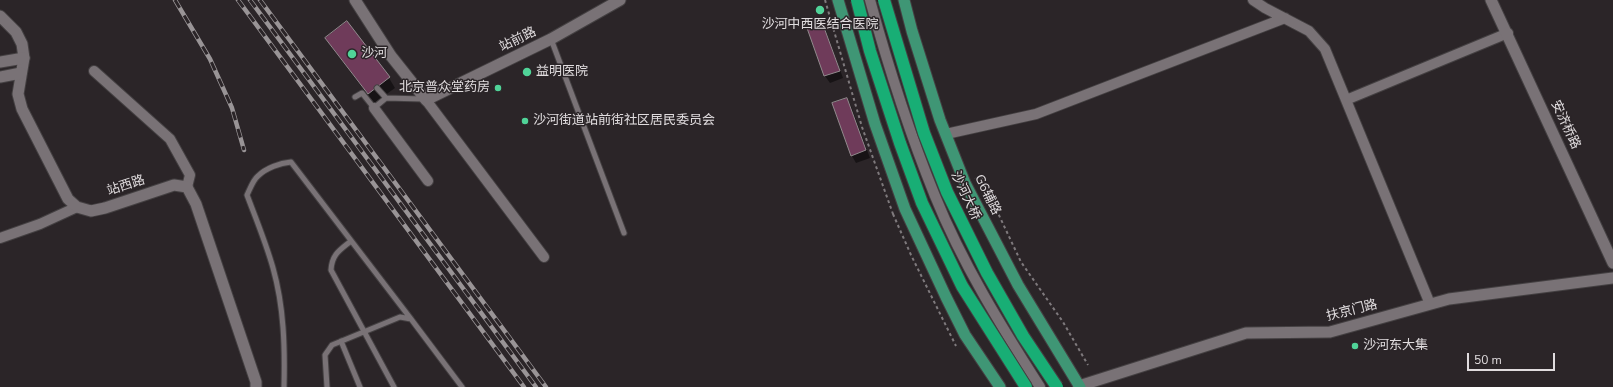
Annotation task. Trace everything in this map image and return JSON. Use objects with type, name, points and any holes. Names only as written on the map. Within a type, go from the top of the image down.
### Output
[{"type":"highway","points":[[857,0],[870,51],[900,143],[922,203],[962,286],[1026,387]]},
{"type":"highway","name":"沙河大桥","points":[[884,0],[924,132],[947,192],[987,273],[1022,336],[1057,387]]},
{"type":"main road","points":[[838,0],[875,124],[905,208],[965,335],[1000,387]]},
{"type":"main road","name":"G6辅路","points":[[904,0],[912,31],[946,134],[965,183],[1018,285],[1079,387]]},
{"type":"street","points":[[355,0],[391,56],[544,257]]},
{"type":"street","name":"站前路","points":[[426,100],[551,39],[620,0]]},
{"type":"street","points":[[870,0],[901,105],[935,196],[953,237],[1011,342],[1040,387]]},
{"type":"street","points":[[1253,0],[1309,31],[1325,49],[1430,304]]},
{"type":"street","name":"安济桥路","points":[[1491,0],[1508,33],[1613,263]]},
{"type":"street","points":[[0,16],[16,32],[22,44],[24,58],[18,94],[22,109],[68,199],[77,207],[40,224],[0,238]]},
{"type":"street","points":[[946,134],[1036,114],[1285,18]]},
{"type":"street","points":[[1346,100],[1508,33]]},
{"type":"street","points":[[0,62],[24,58]]},
{"type":"street","points":[[94,71],[170,139],[190,175],[187,187],[196,204],[256,382],[256,387]]},
{"type":"street","points":[[0,77],[22,73]]},
{"type":"street","points":[[374,108],[428,181]]},
{"type":"street","name":"站西路","points":[[77,207],[91,211],[105,208],[174,185],[187,187]]},
{"type":"street","name":"扶京门路","points":[[1079,387],[1246,333],[1330,332],[1449,299],[1613,278]]},
{"type":"lane","points":[[551,39],[624,233]]},
{"type":"lane","points":[[377,88],[386,98]]},
{"type":"lane","points":[[355,97],[362,93],[374,108],[386,98],[414,98],[426,100]]},
{"type":"lane","points":[[284,387],[285,350],[281,302],[273,267],[247,195],[259,175],[285,162],[291,162],[462,387]]},
{"type":"lane","points":[[351,241],[339,251],[332,260],[331,270],[394,387]]},
{"type":"lane","points":[[327,387],[325,355],[332,345],[400,317],[411,319]]},
{"type":"lane","points":[[341,341],[360,387]]},
{"type":"path","points":[[893,214],[911,256],[956,346]]},
{"type":"building","points":[[347,21],[390,77],[368,94],[325,38]]},
{"type":"building","points":[[822,22],[840,71],[824,76],[807,28]]},
{"type":"building","points":[[847,98],[866,150],[851,156],[832,103]]},
{"type":"railway","points":[[175,0],[210,59],[232,108],[244,150]]},
{"type":"railway","points":[[238,0],[524,387]]},
{"type":"railway","points":[[250,0],[536,387]]},
{"type":"railway","points":[[260,0],[546,387]]},
{"type":"place","name":"沙河中西医结合医院","points":[[820,10]]},
{"type":"place","name":"沙河","points":[[352,54]]},
{"type":"place","name":"益明医院","points":[[527,72]]},
{"type":"place","name":"北京普众堂药房","points":[[498,88]]},
{"type":"place","name":"沙河街道站前街社区居民委员会","points":[[525,121]]},
{"type":"place","name":"沙河东大集","points":[[1355,346]]}]
